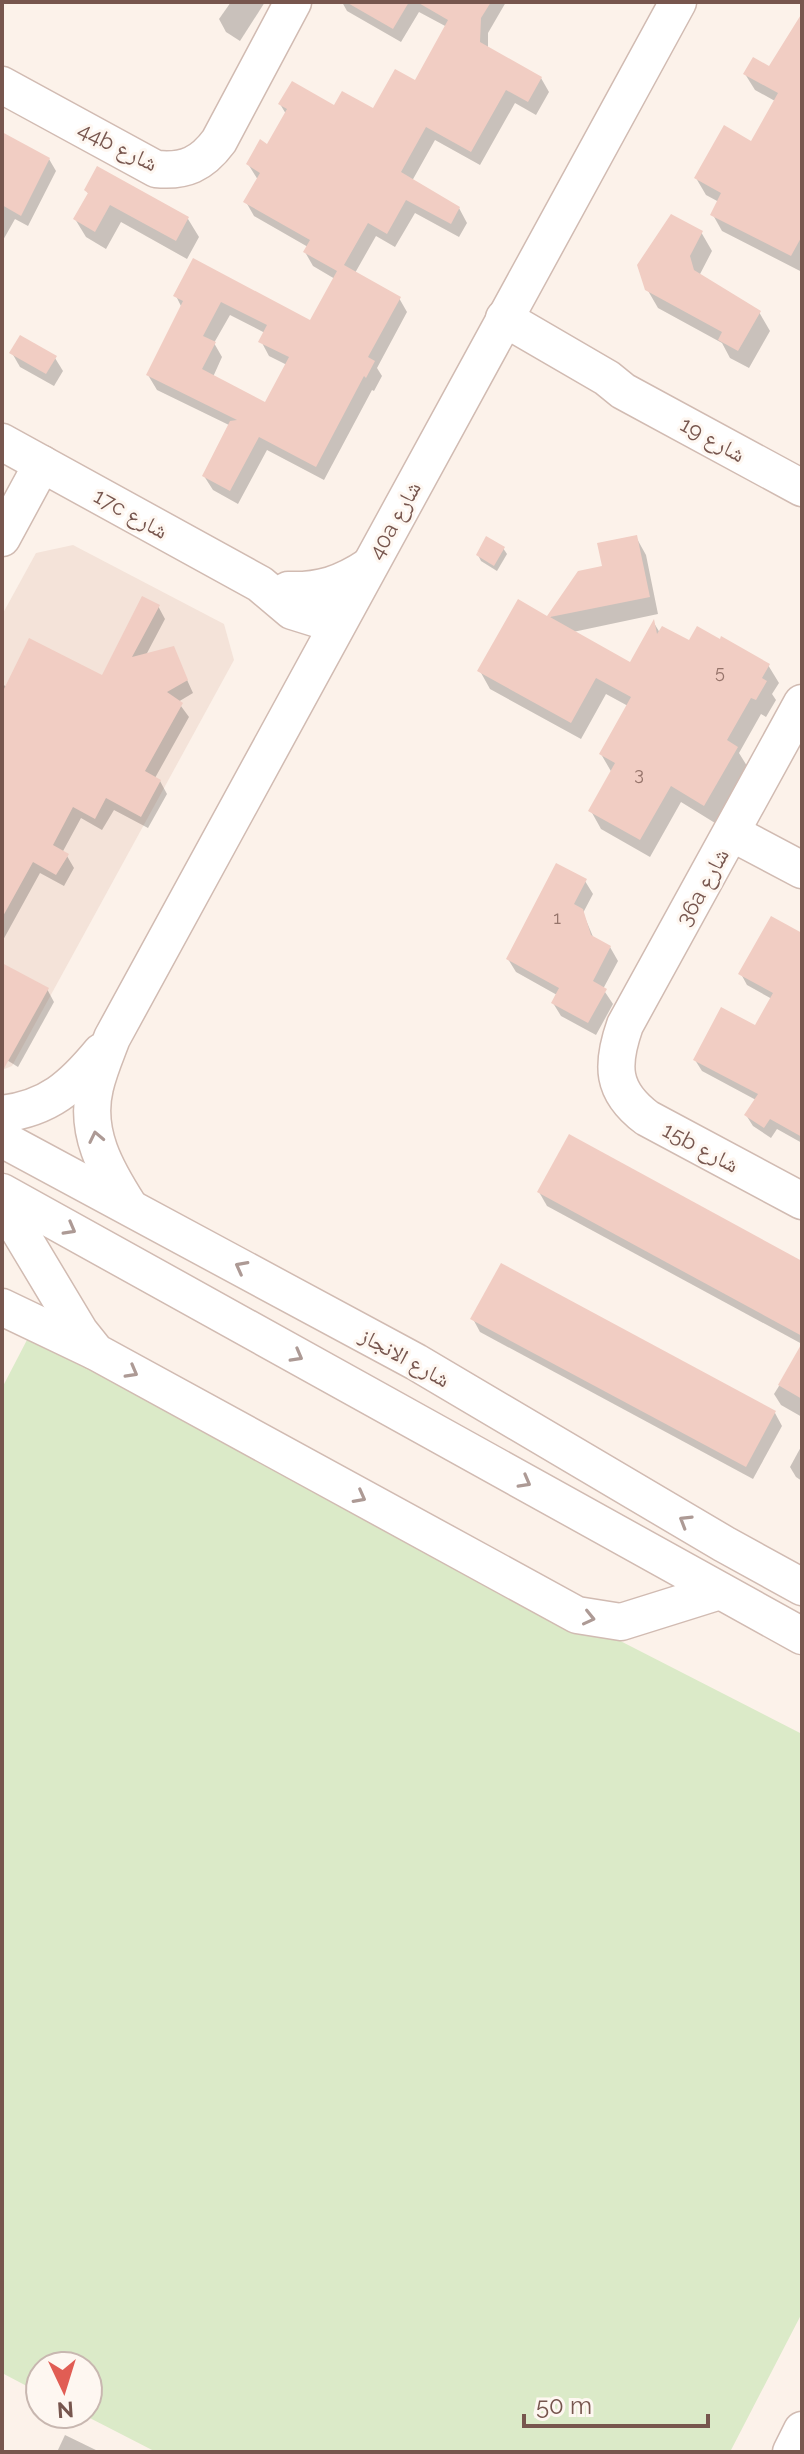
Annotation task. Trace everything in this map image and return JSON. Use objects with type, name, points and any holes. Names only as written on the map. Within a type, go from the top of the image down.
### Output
[{"type":"street","name":"44b شارع","points":[[2,85],[156,169],[174,171],[194,165],[208,156],[219,141],[293,2]]},
{"type":"street","name":"40a شارع","points":[[129,1206],[102,1158],[93,1124],[95,1087],[112,1038],[678,2]]},
{"type":"street","name":"شارع 19","points":[[499,327],[607,378],[623,391],[802,488]]},
{"type":"street","name":"17c شارع","points":[[2,442],[275,592],[306,617],[337,625]]},
{"type":"street","points":[[2,538],[42,464]]},
{"type":"street","points":[[306,679],[299,638],[275,592],[331,586],[369,566]]},
{"type":"street","name":"36a شارع","points":[[616,1076],[616,1058],[625,1025],[802,703]]},
{"type":"street","points":[[732,833],[802,870]]},
{"type":"street","name":"40a شارع","points":[[2,1114],[41,1105],[70,1087],[112,1038]]},
{"type":"street","name":"15b شارع","points":[[616,1076],[627,1100],[647,1118],[802,1201]]},
{"type":"street","name":"شارع الانجاز","points":[[2,1139],[416,1362],[802,1587]]},
{"type":"street","points":[[2,1192],[797,1636]]},
{"type":"street","points":[[2,1202],[80,1332],[96,1352]]},
{"type":"street","points":[[2,1307],[96,1352],[577,1615],[621,1622],[720,1591]]},
{"type":"street","points":[[724,1544],[749,1541],[769,1543],[802,1559]]},
{"type":"street","points":[[791,2452],[802,2430]]},
{"type":"shaded area","points":[[73,545],[224,624],[234,660],[12,1066],[2,1070],[2,615],[36,553]]},
{"type":"green space","points":[[28,1338],[802,1734],[802,2313],[730,2452],[156,2452],[104,2425],[104,2350],[24,2350],[24,2385],[2,2373],[2,1388]]},
{"type":"building","points":[[346,2],[409,2],[393,29]]},
{"type":"building","points":[[417,2],[491,2],[481,18],[480,42],[542,77],[528,102],[506,90],[471,152],[426,127],[401,172],[460,207],[451,224],[406,200],[387,234],[368,223],[344,265],[401,297],[368,357],[375,361],[316,467],[259,437],[230,491],[202,476],[230,421],[237,420],[146,375],[183,301],[173,296],[193,258],[310,320],[337,271],[303,252],[310,240],[243,202],[260,173],[246,164],[260,139],[267,144],[287,109],[278,104],[292,81],[334,105],[342,91],[373,108],[395,69],[415,80],[448,20]],"holes":[[[221,302],[267,325],[258,342],[289,357],[265,402],[202,369],[216,342],[203,336]]]},
{"type":"building","points":[[802,13],[802,236],[791,256],[710,215],[721,193],[694,178],[724,125],[751,141],[778,93],[743,74],[753,57],[769,66]]},
{"type":"building","points":[[2,132],[50,158],[21,216],[2,205]]},
{"type":"building","points":[[97,166],[189,217],[176,241],[110,205],[95,232],[73,219],[88,193],[84,190]]},
{"type":"building","points":[[671,214],[703,231],[690,256],[694,270],[761,311],[738,351],[718,340],[722,332],[645,290],[637,265]]},
{"type":"building","points":[[20,335],[57,356],[46,374],[9,353]]},
{"type":"building","points":[[637,535],[650,597],[550,617],[630,662],[654,619],[657,634],[662,626],[689,640],[697,626],[770,664],[762,678],[767,681],[756,700],[751,698],[727,740],[738,747],[704,806],[671,786],[640,840],[588,811],[615,763],[599,754],[631,697],[596,678],[571,723],[477,671],[518,599],[547,616],[578,571],[602,566],[597,543]]},
{"type":"building","points":[[486,536],[505,547],[494,566],[476,555]]},
{"type":"building","points":[[142,596],[160,605],[132,657],[174,646],[188,680],[167,692],[183,703],[145,771],[161,780],[141,817],[106,798],[95,819],[73,807],[53,845],[69,854],[56,875],[33,862],[2,918],[2,693],[29,638],[102,675]]},
{"type":"building","points":[[556,863],[587,879],[574,904],[583,909],[591,935],[611,946],[593,981],[607,989],[588,1023],[551,1003],[559,988],[506,959]]},
{"type":"building","points":[[771,916],[802,933],[802,1137],[770,1119],[764,1128],[744,1115],[758,1094],[693,1060],[721,1007],[755,1025],[773,993],[738,974]]},
{"type":"building","points":[[2,963],[49,988],[2,1072]]},
{"type":"building","points":[[569,1134],[802,1261],[802,1336],[537,1192]]},
{"type":"building","points":[[501,1263],[776,1411],[746,1467],[470,1319]]},
{"type":"building","points":[[802,1343],[802,1399],[778,1385]]}]
